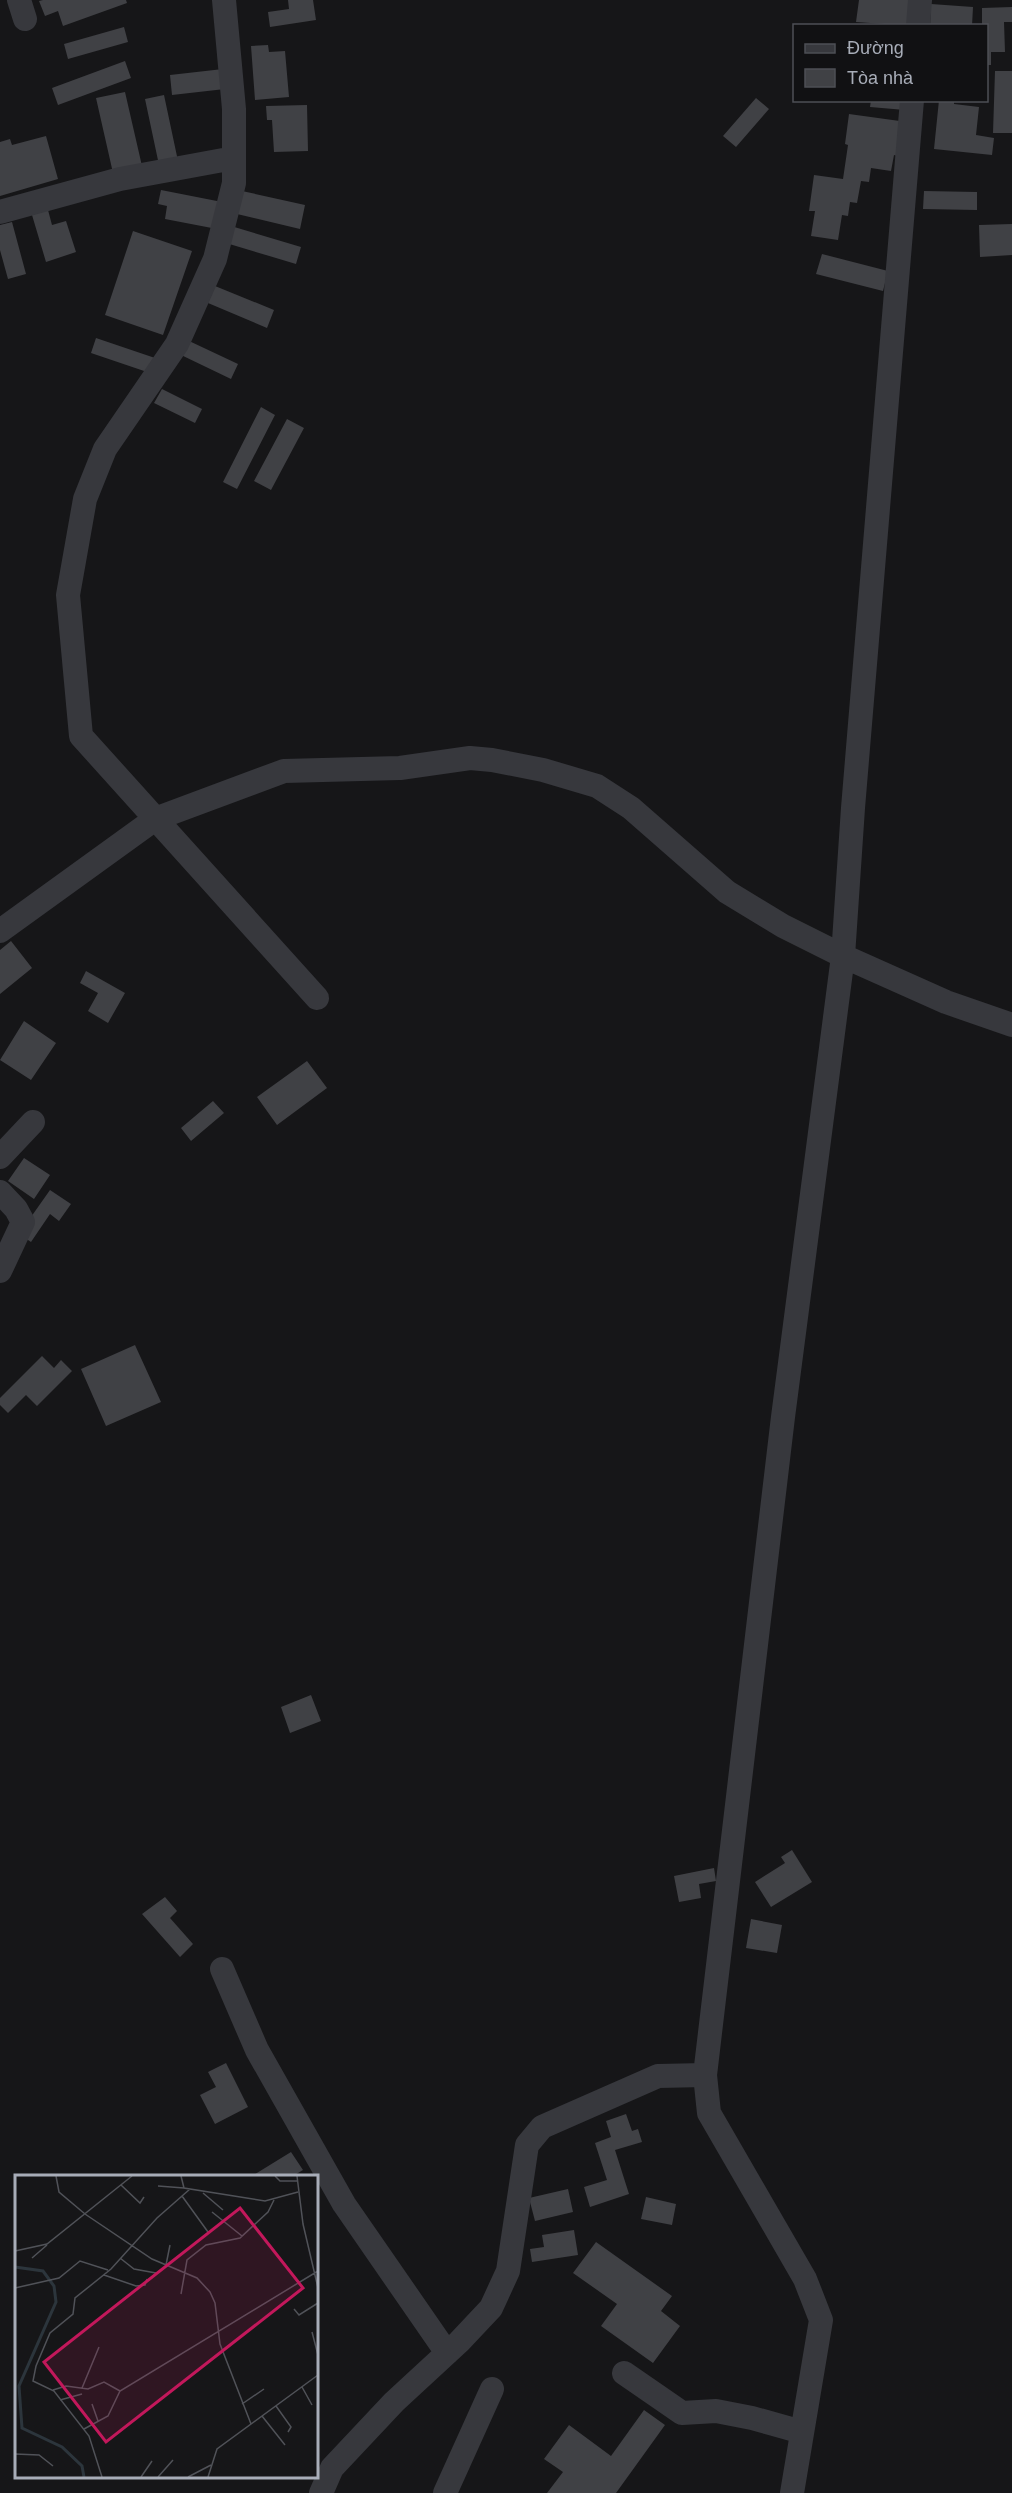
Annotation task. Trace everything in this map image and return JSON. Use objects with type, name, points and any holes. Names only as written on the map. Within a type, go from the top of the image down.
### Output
[{"type":"street","points":[[224,0],[234,110],[234,183],[215,259],[177,344],[105,449],[85,499],[68,595],[81,736],[317,998]]},
{"type":"street","points":[[918,24],[920,0]]},
{"type":"street","points":[[792,2493],[820,2320],[805,2279],[709,2113],[705,2076],[783,1417],[843,956],[853,808],[912,102]]},
{"type":"street","points":[[0,212],[120,179],[234,158]]},
{"type":"street","points":[[0,931],[155,819],[284,771],[400,768],[470,758],[492,760],[543,770],[597,786],[631,808],[727,892],[783,926],[843,956],[946,1002],[1012,1025]]},
{"type":"street","points":[[0,1157],[33,1122]]},
{"type":"street","points":[[0,1192],[16,1209],[23,1222],[0,1271]]},
{"type":"street","points":[[222,1969],[257,2050],[344,2204],[447,2353]]},
{"type":"street","points":[[321,2493],[332,2468],[394,2402],[491,2308],[508,2271],[527,2145],[542,2127],[658,2076],[705,2076]]},
{"type":"street","points":[[624,2373],[682,2413],[716,2411],[802,2432]]},
{"type":"street","points":[[445,2493],[492,2389]]},
{"type":"building","points":[[126,0],[127,3],[63,26],[58,11],[45,16],[39,1]]},
{"type":"building","points":[[288,0],[313,0],[316,20],[270,27],[268,12],[289,9]]},
{"type":"building","points":[[859,0],[916,0],[913,24],[856,22]]},
{"type":"building","points":[[931,4],[973,7],[972,24],[930,24]]},
{"type":"building","points":[[1012,7],[1012,22],[1004,22],[1005,52],[991,52],[991,65],[988,65],[988,24],[982,24],[982,8]]},
{"type":"building","points":[[124,27],[128,42],[68,59],[64,44]]},
{"type":"building","points":[[268,45],[269,52],[285,51],[289,97],[255,100],[251,46]]},
{"type":"building","points":[[125,61],[131,78],[58,105],[52,88]]},
{"type":"building","points":[[223,69],[225,89],[172,95],[170,75]]},
{"type":"building","points":[[995,71],[1012,71],[1012,133],[993,133]]},
{"type":"building","points":[[125,92],[142,166],[113,173],[96,98]]},
{"type":"building","points":[[164,95],[178,161],[159,165],[145,99]]},
{"type":"building","points":[[756,98],[769,109],[736,147],[723,136]]},
{"type":"building","points":[[871,102],[906,102],[905,110],[870,107]]},
{"type":"building","points":[[939,102],[954,102],[954,104],[979,107],[976,135],[994,138],[992,155],[934,149]]},
{"type":"building","points":[[307,105],[308,151],[274,152],[272,120],[267,120],[266,106]]},
{"type":"building","points":[[849,114],[907,122],[902,157],[894,155],[891,171],[871,168],[869,182],[861,181],[857,203],[850,202],[848,216],[842,215],[838,240],[811,236],[815,211],[809,211],[814,175],[843,179],[848,145],[845,144]]},
{"type":"building","points":[[46,136],[58,179],[0,196],[0,142],[10,139],[12,145]]},
{"type":"building","points":[[161,190],[222,202],[217,229],[165,219],[167,206],[158,204]]},
{"type":"building","points":[[242,191],[305,205],[300,229],[237,214]]},
{"type":"building","points":[[924,191],[977,192],[977,210],[923,209]]},
{"type":"building","points":[[48,210],[52,225],[66,221],[76,252],[46,262],[32,215]]},
{"type":"building","points":[[12,222],[26,274],[8,279],[0,250],[0,225]]},
{"type":"building","points":[[1012,224],[1012,255],[980,257],[979,225]]},
{"type":"building","points":[[231,226],[301,247],[296,264],[226,243]]},
{"type":"building","points":[[133,231],[192,251],[163,335],[105,315]]},
{"type":"building","points":[[822,254],[888,271],[883,291],[816,274]]},
{"type":"building","points":[[215,286],[274,310],[267,328],[208,303]]},
{"type":"building","points":[[96,338],[155,358],[150,373],[91,353]]},
{"type":"building","points":[[187,340],[238,364],[231,379],[179,354]]},
{"type":"building","points":[[162,389],[202,409],[195,423],[154,403]]},
{"type":"building","points":[[261,407],[275,415],[237,489],[223,482]]},
{"type":"building","points":[[287,419],[304,428],[271,490],[254,481]]},
{"type":"building","points":[[11,941],[32,968],[0,994],[0,950]]},
{"type":"building","points":[[86,971],[125,993],[108,1023],[88,1011],[98,993],[80,983]]},
{"type":"building","points":[[24,1021],[56,1043],[31,1080],[0,1060]]},
{"type":"building","points":[[307,1061],[327,1088],[277,1125],[257,1097]]},
{"type":"building","points":[[213,1101],[224,1113],[191,1141],[181,1128]]},
{"type":"building","points":[[24,1158],[50,1175],[34,1199],[8,1181]]},
{"type":"building","points":[[50,1190],[71,1204],[59,1221],[50,1214],[31,1242],[19,1234]]},
{"type":"building","points":[[135,1345],[161,1402],[106,1426],[81,1369]]},
{"type":"building","points":[[42,1356],[54,1368],[61,1360],[72,1371],[37,1406],[26,1395],[8,1413],[0,1405],[0,1398]]},
{"type":"building","points":[[311,1695],[321,1721],[290,1733],[281,1707]]},
{"type":"building","points":[[792,1850],[812,1882],[771,1907],[755,1882],[785,1863],[781,1857]]},
{"type":"building","points":[[714,1868],[716,1881],[699,1884],[701,1898],[679,1902],[674,1876]]},
{"type":"building","points":[[165,1897],[177,1911],[170,1918],[193,1944],[180,1957],[142,1914]]},
{"type":"building","points":[[751,1919],[782,1925],[777,1953],[746,1948]]},
{"type":"building","points":[[226,2063],[248,2107],[215,2124],[200,2095],[216,2087],[208,2072]]},
{"type":"building","points":[[626,2114],[632,2131],[638,2129],[642,2142],[615,2150],[629,2194],[590,2207],[584,2187],[607,2180],[595,2143],[611,2137],[606,2121]]},
{"type":"building","points":[[291,2152],[303,2170],[295,2175],[254,2175]]},
{"type":"building","points":[[568,2189],[573,2212],[535,2221],[529,2198]]},
{"type":"building","points":[[646,2197],[676,2204],[672,2225],[641,2219]]},
{"type":"building","points":[[574,2230],[578,2255],[532,2262],[530,2249],[544,2247],[542,2235]]},
{"type":"building","points":[[596,2242],[672,2296],[661,2311],[680,2326],[653,2363],[601,2326],[617,2304],[573,2273]]},
{"type":"building","points":[[644,2410],[665,2425],[616,2493],[547,2493],[563,2472],[544,2459],[569,2425],[611,2456]]}]
